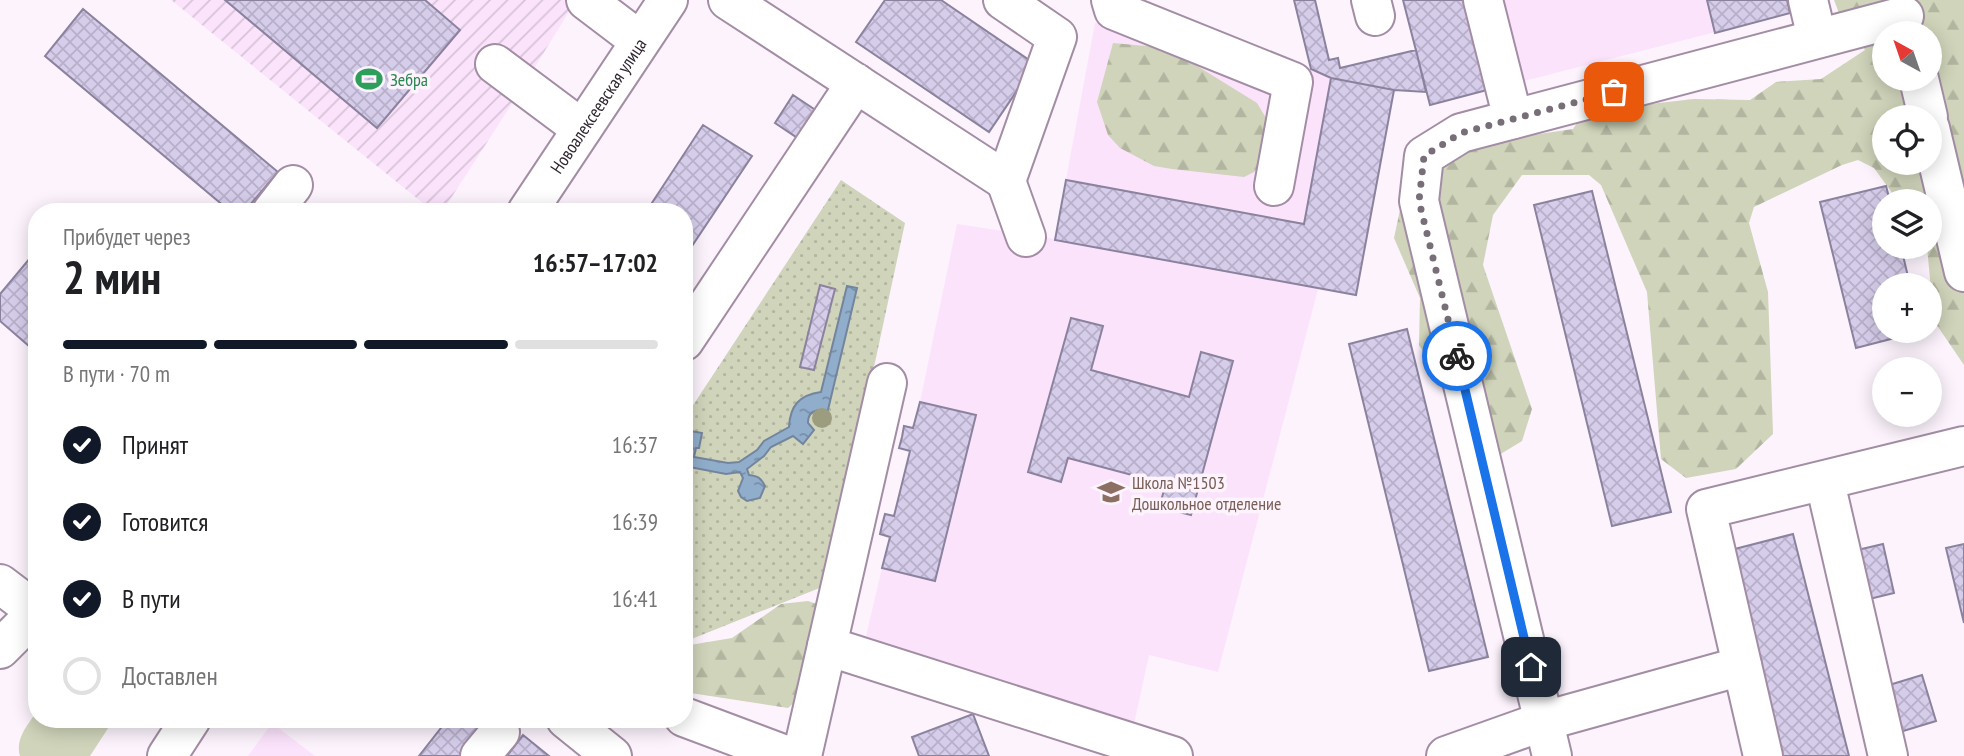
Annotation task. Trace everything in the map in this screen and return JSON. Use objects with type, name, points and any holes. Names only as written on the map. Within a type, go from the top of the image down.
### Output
[{"type":"street","points":[[586,0],[640,41]]},
{"type":"street","name":"Новоалексеевская улица","points":[[533,203],[667,0]]},
{"type":"street","points":[[728,0],[1006,181],[1026,237]]},
{"type":"street","points":[[1003,0],[1057,37],[1006,181]]},
{"type":"street","points":[[1111,0],[1114,10],[1293,82],[1273,186]]},
{"type":"street","points":[[1483,0],[1513,119]]},
{"type":"street","points":[[1808,0],[1817,38]]},
{"type":"street","points":[[1548,738],[1419,201],[1424,156],[1461,133],[1904,16]]},
{"type":"street","points":[[495,64],[582,129]]},
{"type":"street","points":[[693,328],[856,83]]},
{"type":"street","points":[[1941,175],[1964,272]]},
{"type":"street","points":[[802,756],[887,383]]},
{"type":"street","points":[[1763,756],[1706,509],[1964,446]]},
{"type":"street","points":[[1825,482],[1888,756]]},
{"type":"street","points":[[0,584],[28,605]]},
{"type":"street","points":[[0,649],[28,621]]},
{"type":"street","points":[[827,646],[1091,744],[1174,756]]},
{"type":"street","points":[[1446,756],[1548,738],[1742,666]]},
{"type":"street","points":[[693,720],[788,756]]},
{"type":"street","points":[[167,756],[185,728]]},
{"type":"street","points":[[577,728],[612,756]]},
{"type":"shaded area","points":[[171,0],[576,0],[448,203],[423,203]]},
{"type":"shaded area","name":"Школа №1503 Дошкольное отделение","points":[[1128,0],[1135,0],[1331,78],[1394,90],[1356,295],[1318,289],[1218,672],[1149,655],[1134,724],[866,636],[882,568],[934,581],[975,415],[920,402],[957,224],[1055,239],[1095,23]]},
{"type":"shaded area","points":[[1403,0],[1787,0],[1790,13],[1430,105]]},
{"type":"shaded area","points":[[268,728],[279,728],[315,756],[248,756]]},
{"type":"green space","points":[[1834,0],[1964,0],[1964,365],[1942,333],[1942,273],[1929,273],[1928,259],[1942,259],[1942,189],[1889,189],[1879,175],[1942,175],[1942,105],[1872,105],[1872,167],[1858,160],[1842,165],[1754,207],[1749,223],[1768,292],[1773,434],[1736,469],[1686,478],[1661,459],[1647,292],[1601,185],[1589,175],[1522,175],[1493,215],[1483,265],[1532,409],[1522,441],[1481,466],[1453,381],[1419,346],[1420,298],[1394,238],[1401,205],[1440,149],[1573,129],[1596,95],[1632,106],[1694,99],[1750,100],[1776,82],[1821,79],[1865,50],[1839,13]]},
{"type":"green space","points":[[1113,43],[1168,48],[1257,103],[1266,118],[1267,153],[1260,169],[1244,177],[1172,169],[1154,166],[1120,148],[1108,135],[1097,102]]},
{"type":"green space","points":[[841,180],[905,223],[827,585],[693,638],[693,405]]},
{"type":"green space","points":[[808,601],[825,607],[813,686],[788,708],[693,693],[693,644],[732,638],[781,604]]},
{"type":"green space","points":[[28,724],[28,728],[108,728],[90,756],[20,756],[19,743]]},
{"type":"water","points":[[847,286],[857,288],[827,414],[818,410],[810,414],[808,423],[814,430],[803,444],[793,436],[771,447],[747,469],[749,475],[759,478],[765,486],[760,498],[747,501],[741,497],[738,491],[743,478],[740,472],[726,474],[693,468],[693,431],[702,433],[694,457],[728,463],[739,462],[757,450],[764,441],[789,427],[791,413],[801,399],[821,392]]},
{"type":"building","name":"Зебра","points":[[225,0],[425,0],[460,30],[377,128]]},
{"type":"building","points":[[885,0],[941,0],[1035,64],[989,132],[856,42]]},
{"type":"building","points":[[1294,0],[1315,0],[1329,60],[1338,58],[1340,68],[1416,50],[1426,92],[1394,90],[1331,78],[1311,69]]},
{"type":"building","points":[[1403,0],[1465,0],[1487,90],[1430,105]]},
{"type":"building","points":[[1707,0],[1787,0],[1790,13],[1715,33]]},
{"type":"building","points":[[83,9],[278,172],[252,203],[220,203],[45,56]]},
{"type":"building","points":[[1331,78],[1394,90],[1356,295],[1055,240],[1066,180],[1304,224]]},
{"type":"building","points":[[793,95],[817,111],[799,139],[775,123]]},
{"type":"building","points":[[703,125],[752,156],[693,244],[693,203],[652,203]]},
{"type":"building","points":[[1872,189],[1872,259],[1904,259],[1907,273],[1872,273],[1872,343],[1875,343],[1856,348],[1820,202]]},
{"type":"building","points":[[1592,191],[1671,512],[1612,526],[1534,205]]},
{"type":"building","points":[[28,261],[28,345],[0,321],[0,294]]},
{"type":"building","points":[[820,285],[835,289],[814,370],[800,367]]},
{"type":"building","points":[[1071,318],[1103,326],[1091,370],[1189,397],[1201,352],[1233,361],[1191,515],[1159,507],[1166,484],[1068,458],[1061,482],[1028,472]]},
{"type":"building","points":[[1407,329],[1488,657],[1429,671],[1349,344]]},
{"type":"building","points":[[920,402],[976,415],[935,581],[882,568],[890,537],[880,534],[882,525],[885,514],[894,516],[910,451],[899,448],[904,426],[913,428]]},
{"type":"building","points":[[1793,534],[1849,756],[1778,756],[1727,551]]},
{"type":"building","points":[[1883,544],[1894,593],[1861,601],[1849,552]]},
{"type":"building","points":[[1964,544],[1964,623],[1946,548]]},
{"type":"building","points":[[1922,675],[1936,721],[1900,732],[1886,686]]},
{"type":"building","points":[[973,714],[989,756],[919,756],[912,737]]},
{"type":"building","points":[[441,728],[485,728],[463,756],[419,756]]},
{"type":"building","points":[[523,735],[549,756],[507,756]]},
{"type":"way so far","points":[[1457,356],[1419,201],[1424,156],[1461,133],[1614,92]]},
{"type":"place","name":"Зебра","points":[[369,79]]},
{"type":"place","name":"Школа №1503 Дошкольное отделение","points":[[1111,492]]},
{"type":"route","points":[[1457,356],[1531,667]]}]
